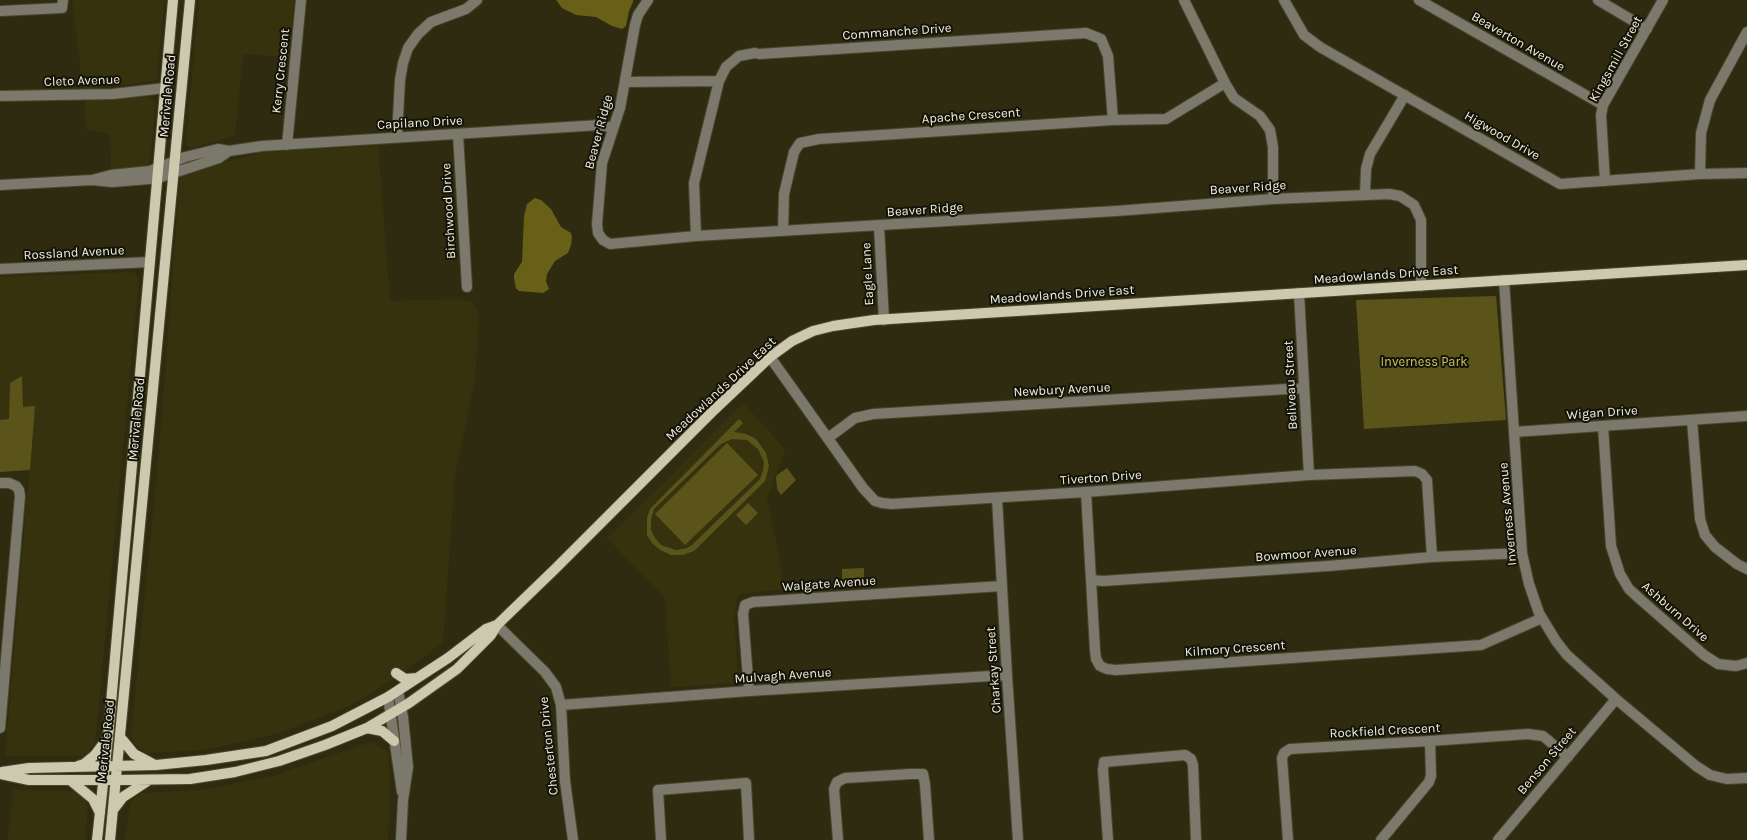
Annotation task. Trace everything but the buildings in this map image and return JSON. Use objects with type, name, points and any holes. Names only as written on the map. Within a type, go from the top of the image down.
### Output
[{"type":"main road","name":"Merivale Road","points":[[97,840],[108,737],[173,0]]},
{"type":"main road","name":"Merivale Road","points":[[110,840],[190,0]]},
{"type":"main road","name":"Meadowlands Drive East","points":[[0,773],[28,780],[149,780],[190,778],[235,772],[292,756],[325,745],[367,728],[401,708],[457,669],[491,635],[496,625],[555,569],[714,410],[770,357],[792,341],[813,331],[852,322],[1747,265]]},
{"type":"main road","points":[[136,426],[149,436]]},
{"type":"main road","points":[[134,437],[149,436]]},
{"type":"main road","name":"Meadowlands Drive East","points":[[0,773],[29,768],[76,766],[156,766],[266,751],[332,726],[388,698],[419,678],[486,629],[496,625]]},
{"type":"main road","points":[[396,674],[405,679],[419,678]]},
{"type":"main road","points":[[367,728],[382,730],[394,741]]},
{"type":"main road","points":[[76,766],[84,764],[95,755],[108,737]]},
{"type":"main road","points":[[120,737],[134,754],[156,766]]},
{"type":"main road","points":[[70,780],[93,799],[100,814]]},
{"type":"main road","points":[[113,810],[123,798],[149,780]]},
{"type":"street","points":[[0,11],[62,8],[63,0]]},
{"type":"street","name":"Kerry Crescent","points":[[287,145],[301,0]]},
{"type":"street","points":[[397,136],[400,80],[403,63],[408,48],[418,34],[431,22],[466,9],[477,0]]},
{"type":"street","name":"Beaver Ridge","points":[[648,0],[638,15],[635,25],[620,108],[602,164],[597,224],[598,233],[603,240],[610,244],[696,236],[879,226],[1273,199],[1389,194],[1400,196],[1414,205],[1421,220],[1422,286]]},
{"type":"street","points":[[1184,0],[1234,98],[1260,116],[1270,130],[1273,147],[1273,199]]},
{"type":"street","name":"Higwood Drive","points":[[1284,0],[1304,34],[1320,47],[1405,94],[1560,184],[1700,174],[1747,173]]},
{"type":"street","name":"Beaverton Avenue","points":[[1419,0],[1603,105]]},
{"type":"street","points":[[1598,0],[1647,29]]},
{"type":"street","name":"Kingsmill Street","points":[[1604,181],[1601,115],[1603,105],[1663,0]]},
{"type":"street","points":[[1700,174],[1701,133],[1710,100],[1747,32]]},
{"type":"street","name":"Commanche Drive","points":[[696,236],[694,183],[719,81],[726,67],[739,56],[755,52],[767,53],[1086,33],[1101,39],[1108,56],[1114,120]]},
{"type":"street","points":[[625,82],[719,81]]},
{"type":"street","name":"Apache Crescent","points":[[783,231],[784,194],[794,152],[800,143],[809,140],[826,138],[1114,120],[1166,119],[1225,83]]},
{"type":"street","name":"Cleto Avenue","points":[[0,96],[113,94],[165,88]]},
{"type":"street","points":[[1365,194],[1366,169],[1370,154],[1405,94]]},
{"type":"street","name":"Capilano Drive","points":[[0,185],[92,180],[112,182],[158,173],[174,167],[185,157],[218,149],[228,151],[262,146],[397,136],[458,134],[600,125],[613,128]]},
{"type":"street","name":"Birchwood Drive","points":[[458,134],[467,287]]},
{"type":"street","name":"Eagle Lane","points":[[879,226],[884,320]]},
{"type":"street","name":"Rossland Avenue","points":[[0,269],[150,262]]},
{"type":"street","name":"Inverness Avenue","points":[[1504,280],[1522,553],[1529,584],[1542,618],[1556,641],[1567,654],[1616,699],[1696,766],[1710,775],[1727,779],[1747,778]]},
{"type":"street","name":"Beliveau Street","points":[[1299,293],[1309,475]]},
{"type":"street","name":"Tiverton Drive","points":[[770,357],[863,488],[875,501],[892,504],[1086,492],[1309,475],[1415,471],[1422,474],[1427,480],[1432,557]]},
{"type":"street","name":"Newbury Avenue","points":[[828,438],[855,418],[873,414],[1304,388]]},
{"type":"street","name":"Wigan Drive","points":[[1514,432],[1747,416]]},
{"type":"street","points":[[1692,420],[1700,519],[1703,531],[1715,547],[1737,564],[1747,569]]},
{"type":"street","name":"Ashburn Drive","points":[[1603,426],[1611,546],[1620,574],[1629,589],[1704,655],[1718,664],[1736,666],[1747,662]]},
{"type":"street","points":[[0,483],[9,483],[16,486],[19,490],[20,496],[3,662],[0,728]]},
{"type":"street","name":"Kilmory Crescent","points":[[1086,492],[1096,660],[1100,666],[1116,670],[1481,646],[1542,618]]},
{"type":"street","name":"Charkay Street","points":[[997,498],[1018,840]]},
{"type":"street","name":"Bowmoor Avenue","points":[[1092,580],[1328,566],[1432,557],[1522,553]]},
{"type":"street","name":"Walgate Avenue","points":[[749,691],[743,614],[745,605],[752,602],[1002,586]]},
{"type":"street","name":"Chesterton Drive","points":[[496,625],[545,672],[556,687],[561,706],[565,781],[573,840]]},
{"type":"street","name":"Mulvagh Avenue","points":[[561,706],[749,691],[1007,675]]},
{"type":"street","points":[[398,691],[408,767],[403,800],[401,840]]},
{"type":"street","points":[[388,698],[403,800]]},
{"type":"street","name":"Benson Street","points":[[1498,840],[1616,699]]},
{"type":"street","name":"Rockfield Crescent","points":[[1288,840],[1282,758],[1284,753],[1290,749],[1536,734],[1543,736],[1568,757]]},
{"type":"street","points":[[1381,840],[1429,782],[1431,776],[1430,741]]},
{"type":"street","points":[[1108,840],[1103,770],[1104,762],[1184,755],[1191,759],[1193,765],[1196,840]]},
{"type":"street","points":[[838,840],[834,789],[837,782],[845,778],[910,774],[923,774],[929,840]]},
{"type":"street","points":[[661,840],[658,790],[746,784],[749,840]]},
{"type":"shaded area","points":[[72,0],[164,0],[157,78],[153,81],[83,89]]},
{"type":"shaded area","points":[[199,0],[295,0],[288,57],[243,54],[235,135],[193,148],[186,145]]},
{"type":"shaded area","points":[[556,0],[633,0],[633,2],[629,11],[626,26],[622,29],[612,26],[596,17],[576,15],[562,8]]},
{"type":"shaded area","points":[[150,97],[156,103],[150,160],[148,165],[111,171],[110,134],[86,129],[85,100]]},
{"type":"shaded area","points":[[378,146],[390,301],[460,299],[472,302],[479,315],[475,379],[455,474],[443,642],[405,671],[369,695],[342,709],[276,734],[204,750],[147,753],[138,748],[131,737],[160,440],[180,175],[264,152]]},
{"type":"shaded area","points":[[535,198],[541,200],[551,209],[561,227],[571,233],[572,237],[568,253],[555,261],[547,274],[546,281],[549,289],[543,293],[519,291],[516,288],[514,278],[514,274],[522,262],[524,216],[527,204]]},
{"type":"shaded area","points":[[133,272],[139,278],[95,744],[83,756],[5,756],[35,407],[23,408],[10,419],[5,471],[0,473],[0,277]]},
{"type":"shaded area","points":[[743,403],[785,449],[767,500],[779,555],[783,589],[738,594],[734,616],[738,683],[671,687],[665,598],[607,538]]},
{"type":"shaded area","points":[[371,742],[388,752],[390,788],[388,840],[125,840],[130,803],[135,797],[143,793],[201,790],[272,776]]},
{"type":"shaded area","points":[[13,790],[75,791],[83,797],[88,805],[85,840],[8,840]]},
{"type":"green space","name":"Inverness Park","points":[[1496,296],[1506,420],[1364,429],[1356,300]]},
{"type":"green space","points":[[22,376],[23,407],[35,406],[30,470],[0,472],[0,420],[9,419],[10,383]]},
{"type":"green space","points":[[739,419],[743,423],[734,432],[746,434],[756,439],[766,453],[769,466],[765,481],[694,551],[683,555],[671,555],[660,550],[652,543],[647,535],[647,518],[650,509]],"holes":[[[732,439],[747,440],[758,449],[764,462],[760,479],[692,545],[687,548],[676,550],[661,545],[651,530],[651,519],[654,509],[721,444]]]},
{"type":"green space","points":[[727,443],[758,475],[685,545],[655,514]]},
{"type":"green space","points":[[787,468],[796,480],[781,495],[777,489],[776,477]]},
{"type":"green space","points":[[748,503],[758,513],[746,525],[736,515]]},
{"type":"green space","points":[[864,568],[864,583],[842,584],[842,569]]}]
